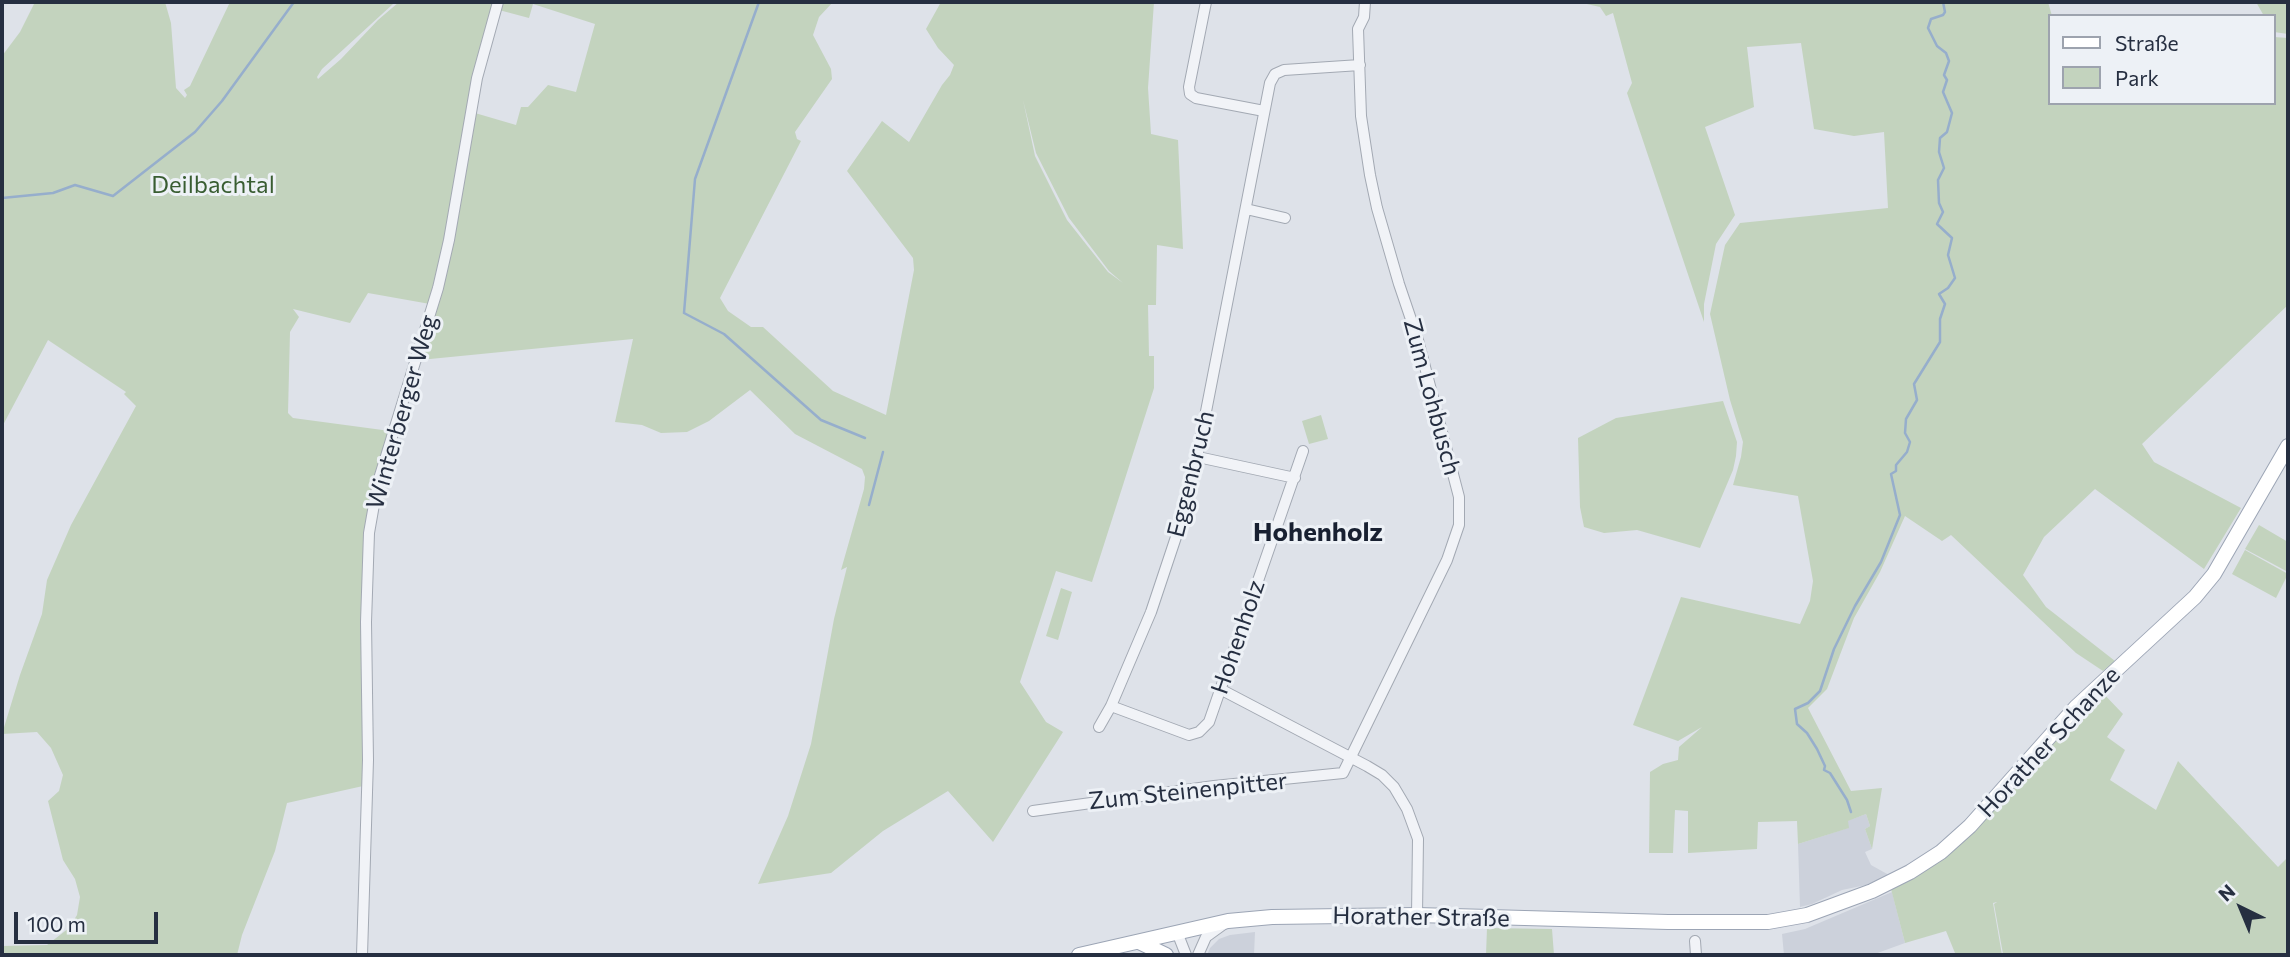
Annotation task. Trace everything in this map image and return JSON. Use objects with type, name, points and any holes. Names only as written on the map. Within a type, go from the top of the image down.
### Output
[{"type":"main road","name":"Horather Schanze","points":[[1768,922],[1807,915],[1888,884],[1941,852],[1970,826],[2076,707],[2195,597],[2214,574],[2288,446]]},
{"type":"main road","name":"Horather Straße","points":[[1079,955],[1228,922],[1286,916],[1417,915],[1768,922]]},
{"type":"main road","points":[[1139,942],[1166,955]]},
{"type":"street","name":"Winterberger Weg","points":[[362,955],[368,760],[366,622],[369,533],[378,482],[438,288],[477,78],[498,2]]},
{"type":"street","points":[[1206,2],[1189,87],[1190,94],[1196,98],[1264,111]]},
{"type":"street","name":"Zum Lohbusch","points":[[1343,773],[1447,560],[1460,514],[1459,497],[1418,340],[1377,208],[1361,116],[1358,29],[1364,17],[1365,2]]},
{"type":"street","name":"Eggenbruch","points":[[1099,727],[1111,706],[1163,579],[1181,525],[1198,457],[1270,83],[1275,74],[1284,70],[1360,65]]},
{"type":"street","points":[[1246,209],[1285,218]]},
{"type":"street","name":"Hohenholz","points":[[1111,706],[1189,735],[1199,732],[1209,722],[1303,451]]},
{"type":"street","points":[[1198,457],[1295,478]]},
{"type":"street","points":[[1220,690],[1382,775],[1394,787],[1415,825],[1418,839],[1417,915]]},
{"type":"street","name":"Zum Steinenpitter","points":[[1033,810],[1187,789],[1343,773]]},
{"type":"street","points":[[1198,955],[1206,937],[1228,922]]},
{"type":"street","points":[[1177,932],[1186,955]]},
{"type":"street","points":[[1695,941],[1696,955]]},
{"type":"shaded area","points":[[1866,814],[1870,826],[1865,829],[1872,849],[1865,852],[1871,865],[1889,875],[1800,907],[1798,844],[1848,828],[1847,821]]},
{"type":"shaded area","points":[[1892,892],[1905,943],[1872,955],[1784,955],[1782,934],[1805,929]]},
{"type":"shaded area","points":[[1255,932],[1254,955],[1207,955],[1219,939]]},
{"type":"green space","name":"Deilbachtal","points":[[35,2],[165,2],[171,23],[176,88],[185,98],[187,95],[184,90],[190,86],[230,2],[392,2],[393,4],[322,69],[318,79],[399,2],[493,2],[473,78],[446,238],[430,304],[368,293],[350,323],[293,309],[299,317],[290,332],[288,413],[293,418],[390,431],[372,492],[363,786],[287,803],[275,851],[242,935],[237,955],[2,955],[2,944],[47,945],[69,928],[77,915],[80,897],[75,879],[63,860],[48,801],[59,791],[63,775],[51,748],[37,732],[2,734],[42,614],[47,580],[71,525],[136,406],[124,394],[126,392],[48,340],[2,427],[2,56],[20,32]]},
{"type":"green space","points":[[502,2],[833,2],[819,17],[813,35],[831,69],[832,79],[795,132],[797,139],[801,141],[720,298],[728,311],[751,327],[763,327],[833,391],[886,415],[914,270],[913,258],[847,171],[882,121],[909,142],[950,75],[954,65],[938,48],[926,29],[941,2],[1154,2],[1148,88],[1151,134],[1178,140],[1183,249],[1157,245],[1156,305],[1148,305],[1149,356],[1154,356],[1154,388],[1092,582],[1056,571],[1020,682],[1046,722],[1063,732],[993,842],[948,791],[883,831],[831,873],[758,884],[788,816],[811,744],[834,619],[847,567],[841,570],[864,489],[865,477],[862,469],[795,434],[750,390],[709,421],[687,432],[661,433],[642,425],[615,422],[633,339],[420,360],[475,113],[516,125],[521,107],[528,107],[548,85],[576,92],[595,24],[533,4],[529,18],[499,10]],"holes":[[[1023,100],[1036,153],[1069,218],[1109,271],[1123,283],[1108,272],[1067,220],[1035,156]]]},
{"type":"green space","points":[[1578,2],[2048,2],[2051,14],[2048,14],[2048,105],[2276,105],[2276,37],[2288,38],[2288,305],[2142,444],[2154,462],[2241,508],[2204,569],[2095,489],[2044,537],[2023,575],[2046,607],[2115,661],[2103,671],[2076,653],[1951,535],[1942,541],[1905,516],[1880,572],[1854,618],[1827,689],[1808,708],[1851,791],[1882,788],[1872,849],[1865,829],[1870,826],[1866,814],[1848,821],[1849,828],[1798,844],[1797,821],[1758,822],[1757,849],[1688,853],[1688,811],[1675,810],[1673,853],[1649,853],[1650,772],[1663,764],[1678,760],[1679,747],[1702,727],[1678,741],[1633,725],[1681,597],[1800,624],[1810,601],[1813,581],[1798,496],[1733,485],[1743,442],[1730,400],[1710,314],[1725,245],[1740,223],[1888,208],[1884,132],[1854,136],[1814,129],[1801,43],[1747,47],[1754,107],[1705,127],[1735,215],[1716,244],[1704,304],[1704,322],[1627,93],[1632,83],[1613,13],[1606,16],[1600,7]]},
{"type":"green space","points":[[2256,2],[2288,2],[2288,34],[2276,32],[2276,14],[2263,14]]},
{"type":"green space","points":[[1723,401],[1737,442],[1736,456],[1733,470],[1700,548],[1637,530],[1604,533],[1584,527],[1580,507],[1578,438],[1616,418]]},
{"type":"green space","points":[[1321,415],[1328,439],[1309,444],[1302,421]]},
{"type":"green space","points":[[2259,525],[2288,542],[2288,572],[2245,549]]},
{"type":"green space","points":[[2245,550],[2288,574],[2276,598],[2232,574]]},
{"type":"green space","points":[[1061,588],[1072,592],[1058,640],[1046,636]]},
{"type":"green space","points":[[2100,690],[2123,714],[2107,737],[2125,750],[2110,780],[2156,810],[2178,761],[2278,867],[2288,857],[2288,955],[2007,955],[2003,954],[1994,904],[1997,902],[1993,903],[2002,955],[1955,953],[1946,931],[1905,943],[1891,889],[1913,876]]},
{"type":"green space","points":[[1487,928],[1552,929],[1554,955],[1486,955]]},
{"type":"waterway","points":[[2,198],[53,193],[75,185],[113,196],[195,132],[222,101],[294,2]]},
{"type":"waterway","points":[[759,2],[695,179],[684,313],[724,334],[821,420],[865,438]]},
{"type":"waterway","points":[[1851,812],[1847,800],[1830,773],[1824,770],[1825,766],[1817,749],[1807,733],[1797,724],[1795,709],[1808,703],[1820,691],[1834,649],[1881,562],[1900,515],[1891,474],[1896,471],[1896,465],[1907,452],[1910,442],[1905,433],[1906,419],[1917,400],[1914,384],[1940,342],[1940,319],[1945,304],[1939,294],[1948,288],[1955,278],[1948,255],[1952,238],[1937,224],[1943,212],[1939,203],[1938,180],[1944,168],[1939,152],[1940,138],[1947,132],[1952,113],[1943,92],[1947,80],[1944,75],[1949,61],[1928,28],[1931,19],[1945,12],[1943,2]]},
{"type":"waterway","points":[[869,505],[883,452]]},
{"type":"district","name":"Hohenholz","points":[[1318,532]]}]
